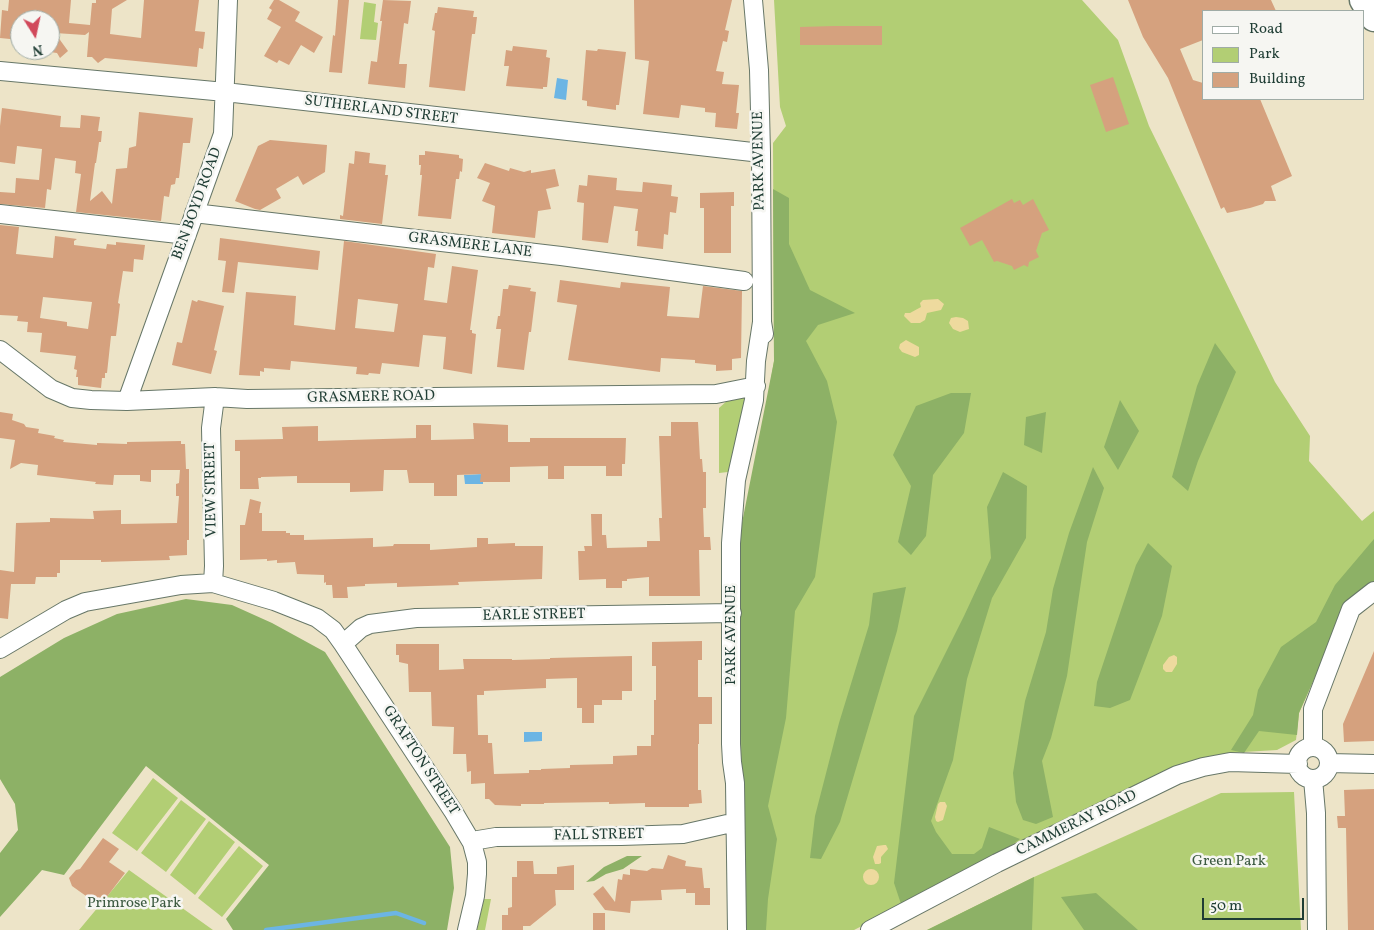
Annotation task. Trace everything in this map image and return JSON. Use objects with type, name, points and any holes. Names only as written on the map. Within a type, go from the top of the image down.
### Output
[{"type":"highway","points":[[1363,0],[1374,18]]},
{"type":"street","name":"BEN BOYD ROAD","points":[[127,401],[223,134],[228,0]]},
{"type":"street","name":"PARK AVENUE","points":[[735,508],[741,479],[766,389],[767,356],[762,322],[761,153],[754,0]]},
{"type":"street","name":"SUTHERLAND STREET","points":[[0,71],[226,92],[761,153]]},
{"type":"street","points":[[0,214],[187,235]]},
{"type":"street","name":"GRASMERE LANE","points":[[194,214],[561,256],[744,281]]},
{"type":"street","name":"PARK AVENUE","points":[[728,930],[727,804],[732,762],[731,543],[736,480],[754,400],[756,361],[762,322]]},
{"type":"street","name":"GRASMERE ROAD","points":[[0,350],[52,389],[72,398],[91,400],[127,401],[215,397],[247,399],[716,394],[756,386]]},
{"type":"street","name":"VIEW STREET","points":[[213,583],[211,428],[215,397]]},
{"type":"street","points":[[0,649],[66,610],[85,602],[153,589],[213,583]]},
{"type":"street","name":"GRAFTON STREET","points":[[213,583],[234,588],[308,614],[325,623],[344,644],[472,843],[477,862],[477,874],[475,896],[467,930]]},
{"type":"street","points":[[1313,748],[1313,709],[1351,609],[1374,591]]},
{"type":"street","name":"EARLE STREET","points":[[344,644],[361,628],[370,624],[416,618],[732,613]]},
{"type":"street","points":[[1308,748],[1313,748],[1323,750],[1329,763],[1326,773],[1313,779],[1304,776],[1298,769],[1300,754],[1308,748]]},
{"type":"street","name":"PARK AVENUE","points":[[732,762],[735,783],[737,930]]},
{"type":"street","name":"CAMMERAY ROAD","points":[[870,930],[996,863],[1176,775],[1230,762],[1298,764]]},
{"type":"street","points":[[1329,763],[1374,764]]},
{"type":"street","points":[[1313,779],[1316,813],[1317,930]]},
{"type":"street","name":"FALL STREET","points":[[472,843],[496,837],[682,834],[727,824]]},
{"type":"green space","points":[[774,0],[1082,0],[1118,40],[1149,126],[1275,382],[1310,436],[1309,461],[1362,521],[1374,511],[1374,583],[1345,609],[1299,713],[1296,740],[1277,750],[1227,753],[1181,764],[854,930],[742,930],[769,391],[774,361],[773,143],[786,126],[780,107]]},
{"type":"green space","points":[[364,2],[376,4],[374,22],[378,23],[376,40],[360,39]]},
{"type":"green space","points":[[773,189],[789,198],[789,244],[810,290],[855,313],[818,325],[806,341],[827,381],[837,422],[815,577],[795,611],[786,718],[768,806],[777,839],[768,899],[766,930],[742,930],[740,533],[774,361]]},
{"type":"green space","points":[[1215,343],[1236,372],[1198,461],[1188,491],[1172,477],[1197,386]]},
{"type":"green space","points":[[951,393],[971,393],[964,433],[933,475],[926,536],[911,555],[898,542],[911,486],[893,455],[916,406]]},
{"type":"green space","points":[[750,395],[749,413],[728,472],[719,473],[719,408],[728,400]]},
{"type":"green space","points":[[1120,400],[1139,431],[1118,470],[1104,447]]},
{"type":"green space","points":[[1046,412],[1042,453],[1024,445],[1026,417]]},
{"type":"green space","points":[[1093,467],[1104,488],[1087,542],[1067,676],[1051,738],[1042,761],[1053,817],[1036,824],[1023,820],[1016,802],[1013,773],[1025,701],[1046,632],[1053,589],[1069,533]]},
{"type":"green space","points":[[1003,472],[1027,486],[1026,538],[992,598],[967,679],[953,760],[931,821],[936,832],[952,854],[974,854],[982,848],[989,827],[1020,839],[984,864],[901,904],[894,883],[914,716],[991,558],[987,507]]},
{"type":"green space","points":[[1374,539],[1374,583],[1345,609],[1299,713],[1297,735],[1259,731],[1244,753],[1231,750],[1253,715],[1258,690],[1281,647],[1316,622],[1335,585]]},
{"type":"green space","points":[[1148,543],[1172,566],[1162,616],[1130,700],[1110,708],[1094,706],[1097,682],[1136,565]]},
{"type":"green space","points":[[906,587],[897,631],[840,822],[821,859],[810,858],[815,816],[839,723],[869,625],[873,593]]},
{"type":"green space","points":[[186,599],[232,605],[272,623],[325,652],[450,847],[454,888],[447,930],[233,930],[226,919],[269,865],[146,766],[64,875],[42,870],[0,917],[0,853],[18,830],[15,804],[0,779],[0,677],[64,638],[117,614]]},
{"type":"green space","points":[[153,778],[178,798],[137,851],[112,833]]},
{"type":"green space","name":"Green Park","points":[[1294,792],[1301,930],[927,930],[1034,877],[1221,793]]},
{"type":"green space","points":[[181,800],[206,819],[166,872],[141,853]]},
{"type":"green space","points":[[209,821],[235,842],[195,895],[170,875]]},
{"type":"green space","points":[[239,846],[263,866],[222,917],[198,898]]},
{"type":"green space","points":[[627,856],[642,856],[623,869],[606,874],[594,881],[586,882],[604,867]]},
{"type":"green space","name":"Primrose Park","points":[[129,870],[213,930],[79,930]]},
{"type":"green space","points":[[1034,877],[1032,930],[927,930]]},
{"type":"green space","points":[[1096,893],[1138,930],[1084,930],[1061,897]]},
{"type":"green space","points":[[484,899],[491,899],[485,930],[477,930]]},
{"type":"sand","points":[[938,299],[944,304],[941,310],[927,313],[925,320],[920,323],[911,323],[904,316],[905,313],[910,313],[921,307],[920,303],[923,300]]},
{"type":"sand","points":[[956,317],[968,321],[969,329],[960,332],[953,329],[949,323],[951,318]]},
{"type":"sand","points":[[906,340],[919,347],[919,355],[915,357],[902,352],[899,348],[900,344]]},
{"type":"sand","points":[[1174,655],[1177,657],[1177,664],[1172,672],[1166,672],[1163,669],[1163,665],[1169,657]]},
{"type":"sand","points":[[940,802],[945,802],[947,806],[943,820],[938,822],[935,817]]},
{"type":"sand","points":[[886,845],[888,849],[881,857],[881,863],[875,864],[873,857],[877,846]]},
{"type":"sand","points":[[871,869],[879,877],[871,885],[863,877]]},
{"type":"water","points":[[557,78],[568,80],[566,100],[554,98]]},
{"type":"water","points":[[483,474],[483,484],[465,484],[464,475]]},
{"type":"water","points":[[524,732],[542,732],[542,741],[524,742]]},
{"type":"building","points":[[9,0],[71,0],[69,23],[90,25],[92,3],[96,3],[96,0],[127,0],[112,9],[110,34],[141,38],[144,0],[199,0],[195,31],[205,32],[203,49],[199,48],[197,67],[105,58],[98,63],[92,57],[87,57],[89,32],[85,35],[60,33],[60,10],[10,10],[10,39],[0,38],[2,10],[8,11]]},
{"type":"building","points":[[274,0],[279,0],[300,12],[295,21],[323,37],[314,53],[301,45],[289,65],[279,60],[277,63],[264,56],[281,27],[267,19],[272,10],[269,8]]},
{"type":"building","points":[[338,0],[349,0],[342,73],[329,72]]},
{"type":"building","points":[[383,0],[411,1],[408,24],[404,23],[399,64],[407,64],[405,88],[368,84],[371,61],[377,62]]},
{"type":"building","points":[[634,0],[732,0],[725,30],[729,31],[727,42],[723,41],[716,71],[724,72],[722,84],[739,85],[736,113],[739,113],[737,129],[715,127],[716,113],[705,112],[705,108],[681,105],[679,118],[643,114],[649,61],[635,59]]},
{"type":"building","points":[[1128,0],[1271,0],[1276,10],[1202,10],[1202,40],[1180,49],[1193,80],[1202,83],[1202,100],[1260,100],[1292,176],[1271,186],[1276,201],[1265,201],[1263,204],[1227,213],[1224,207],[1221,209],[1168,78],[1143,37]]},
{"type":"building","points":[[438,7],[474,11],[473,17],[477,17],[475,34],[472,34],[465,91],[429,87],[435,31],[432,30]]},
{"type":"building","points":[[882,26],[882,45],[800,45],[800,27]]},
{"type":"building","points":[[60,40],[68,51],[60,58]]},
{"type":"building","points":[[513,46],[547,50],[546,57],[550,58],[547,87],[543,87],[543,89],[506,86],[509,66],[504,66],[506,50],[512,51]]},
{"type":"building","points":[[598,49],[626,52],[619,105],[616,105],[616,110],[587,106],[587,101],[582,100],[586,50],[597,51]]},
{"type":"building","points":[[1113,77],[1129,124],[1106,132],[1090,85]]},
{"type":"building","points":[[2,108],[61,116],[60,127],[80,128],[81,115],[100,117],[98,131],[102,131],[101,142],[99,142],[95,163],[90,201],[102,191],[112,204],[116,169],[127,168],[129,148],[136,146],[139,112],[193,118],[190,143],[183,143],[179,178],[176,178],[175,184],[171,185],[169,197],[164,196],[161,221],[76,212],[81,174],[75,173],[76,161],[55,158],[51,190],[47,189],[45,208],[0,204],[0,192],[15,193],[16,178],[39,180],[42,149],[17,146],[15,164],[0,162]]},
{"type":"building","points":[[270,140],[327,145],[325,172],[303,185],[298,176],[276,189],[281,198],[260,210],[235,201],[258,146]]},
{"type":"building","points":[[355,151],[370,153],[369,163],[386,165],[385,175],[388,175],[382,224],[340,219],[340,215],[343,216],[349,163],[354,164]]},
{"type":"building","points":[[425,151],[459,155],[459,158],[463,159],[462,172],[460,171],[459,179],[456,179],[451,219],[418,216],[422,175],[420,175],[419,155],[425,155]]},
{"type":"building","points":[[485,163],[509,171],[510,168],[524,172],[531,170],[531,173],[555,169],[559,186],[546,189],[551,209],[538,211],[535,238],[492,233],[495,206],[482,201],[490,183],[477,178]]},
{"type":"building","points":[[588,175],[617,178],[616,190],[642,192],[643,182],[672,185],[671,196],[678,197],[676,213],[670,212],[668,235],[664,234],[663,249],[637,246],[638,231],[635,231],[638,209],[614,206],[608,243],[582,240],[584,203],[577,202],[579,185],[587,186]]},
{"type":"building","points":[[734,192],[734,206],[731,206],[731,253],[704,253],[704,208],[700,208],[700,193]]},
{"type":"building","points":[[1012,199],[1014,203],[1020,200],[1023,205],[1033,199],[1049,230],[1042,233],[1036,251],[1039,257],[1029,262],[1028,267],[1024,265],[1014,270],[1012,266],[997,261],[994,262],[982,240],[970,246],[960,228]]},
{"type":"building","points":[[0,225],[19,227],[16,254],[53,258],[55,236],[77,239],[74,241],[74,245],[106,249],[107,244],[116,245],[116,242],[145,245],[143,260],[134,259],[133,272],[123,271],[118,303],[120,304],[116,336],[111,336],[107,373],[105,373],[105,378],[102,378],[101,388],[78,385],[77,370],[74,369],[76,356],[40,352],[42,333],[27,332],[28,322],[17,321],[18,316],[0,315]],"holes":[[[43,297],[92,302],[88,329],[67,326],[67,322],[40,318]]]},
{"type":"building","points":[[220,238],[320,251],[318,270],[238,262],[234,293],[222,292],[226,261],[218,260]]},
{"type":"building","points":[[344,241],[436,254],[434,268],[428,267],[424,300],[447,303],[452,266],[478,270],[470,330],[476,334],[472,374],[443,369],[446,337],[423,335],[419,367],[382,363],[380,374],[369,373],[368,375],[356,374],[357,367],[291,361],[290,370],[264,368],[264,372],[260,371],[260,376],[239,375],[246,292],[296,296],[294,325],[335,330]],"holes":[[[358,299],[398,304],[394,332],[355,328]]]},
{"type":"building","points":[[560,280],[620,288],[621,282],[670,287],[667,316],[699,318],[703,286],[742,291],[741,358],[732,359],[732,370],[716,371],[716,365],[695,363],[695,360],[661,358],[660,372],[568,360],[577,305],[557,302]]},
{"type":"building","points":[[509,285],[531,288],[530,291],[536,292],[524,370],[497,367],[501,329],[496,329],[498,316],[500,316],[503,289],[508,289]]},
{"type":"building","points":[[192,300],[224,306],[214,350],[217,351],[211,374],[172,365],[177,342],[182,343]]},
{"type":"building","points":[[0,412],[13,414],[12,420],[24,424],[26,427],[39,429],[38,433],[55,436],[54,438],[64,440],[63,442],[97,445],[97,443],[127,444],[127,442],[181,441],[181,444],[185,444],[186,469],[189,469],[189,540],[187,540],[187,555],[169,556],[170,560],[101,562],[101,560],[60,560],[60,573],[57,573],[57,577],[36,577],[35,584],[11,584],[8,619],[0,618],[0,570],[14,572],[16,523],[50,522],[50,518],[94,519],[93,511],[121,510],[121,524],[177,523],[179,496],[176,496],[176,484],[179,483],[180,470],[151,470],[151,482],[140,481],[140,475],[114,475],[113,485],[37,475],[38,465],[21,463],[10,469],[15,440],[0,438]]},
{"type":"building","points":[[671,422],[698,422],[700,459],[702,459],[703,472],[706,472],[706,508],[703,508],[704,537],[710,537],[711,550],[699,550],[700,596],[649,596],[649,577],[622,581],[622,588],[606,588],[606,579],[579,580],[578,551],[585,551],[584,546],[592,546],[591,514],[602,514],[602,535],[606,535],[607,548],[647,547],[647,541],[660,541],[659,518],[662,518],[659,436],[671,436]]},
{"type":"building","points":[[473,423],[508,425],[508,442],[530,442],[530,438],[626,438],[625,464],[622,464],[622,476],[606,476],[606,466],[564,466],[564,479],[548,479],[548,466],[510,467],[510,482],[480,482],[481,474],[457,475],[457,496],[434,496],[434,483],[409,483],[407,470],[384,470],[383,491],[350,492],[350,483],[297,483],[297,476],[261,477],[258,478],[259,489],[240,489],[240,451],[235,451],[235,440],[283,439],[282,427],[318,426],[318,441],[416,438],[416,425],[431,425],[431,440],[474,439]]},
{"type":"building","points":[[250,499],[261,502],[259,513],[262,513],[262,531],[286,531],[290,535],[304,535],[304,540],[373,538],[373,547],[393,546],[394,544],[430,544],[430,550],[477,547],[477,538],[488,538],[488,544],[515,543],[515,546],[543,546],[542,579],[458,582],[459,585],[397,587],[397,583],[365,584],[365,586],[347,587],[348,598],[333,598],[332,585],[324,583],[324,575],[297,574],[295,562],[277,563],[277,560],[267,561],[267,559],[240,560],[240,525],[245,525]]},
{"type":"building","points":[[702,641],[702,660],[698,660],[698,697],[712,697],[712,724],[699,724],[698,790],[701,790],[702,803],[689,804],[689,807],[645,807],[645,803],[609,804],[609,802],[521,804],[521,806],[495,805],[489,799],[485,799],[485,783],[471,784],[471,771],[467,772],[466,754],[453,754],[454,727],[432,726],[431,692],[409,692],[408,664],[399,662],[399,655],[396,655],[396,644],[439,644],[439,670],[464,669],[463,659],[512,660],[632,656],[632,691],[622,691],[622,700],[602,700],[602,705],[594,705],[594,723],[582,723],[582,708],[577,708],[577,678],[546,679],[546,688],[484,691],[484,695],[477,695],[478,735],[488,735],[488,743],[492,743],[494,774],[529,773],[529,770],[570,768],[570,765],[613,764],[613,756],[637,755],[637,746],[651,746],[651,735],[654,735],[654,700],[656,700],[656,666],[652,666],[652,642]]},
{"type":"building","points":[[1374,651],[1374,741],[1344,742],[1343,724]]},
{"type":"building","points":[[1374,789],[1374,930],[1348,930],[1346,828],[1338,828],[1337,816],[1345,816],[1344,790]]},
{"type":"building","points":[[103,838],[119,849],[109,862],[125,873],[100,906],[72,886],[69,878],[76,870],[80,869]]},
{"type":"building","points":[[668,855],[686,861],[685,866],[702,868],[704,888],[710,888],[710,905],[695,905],[695,893],[686,893],[686,889],[661,890],[662,900],[631,901],[630,913],[605,910],[593,894],[603,886],[615,902],[618,879],[622,880],[623,874],[630,875],[630,869],[647,871],[652,868],[663,869]]},
{"type":"building","points":[[517,861],[533,861],[534,874],[557,874],[557,867],[574,865],[574,890],[555,890],[556,905],[530,926],[523,926],[523,930],[502,930],[502,915],[508,915],[508,908],[512,907],[512,877],[517,877]]},
{"type":"building","points":[[593,913],[605,913],[605,930],[593,930]]},
{"type":"waterway","points":[[266,930],[396,913],[424,923]]}]
